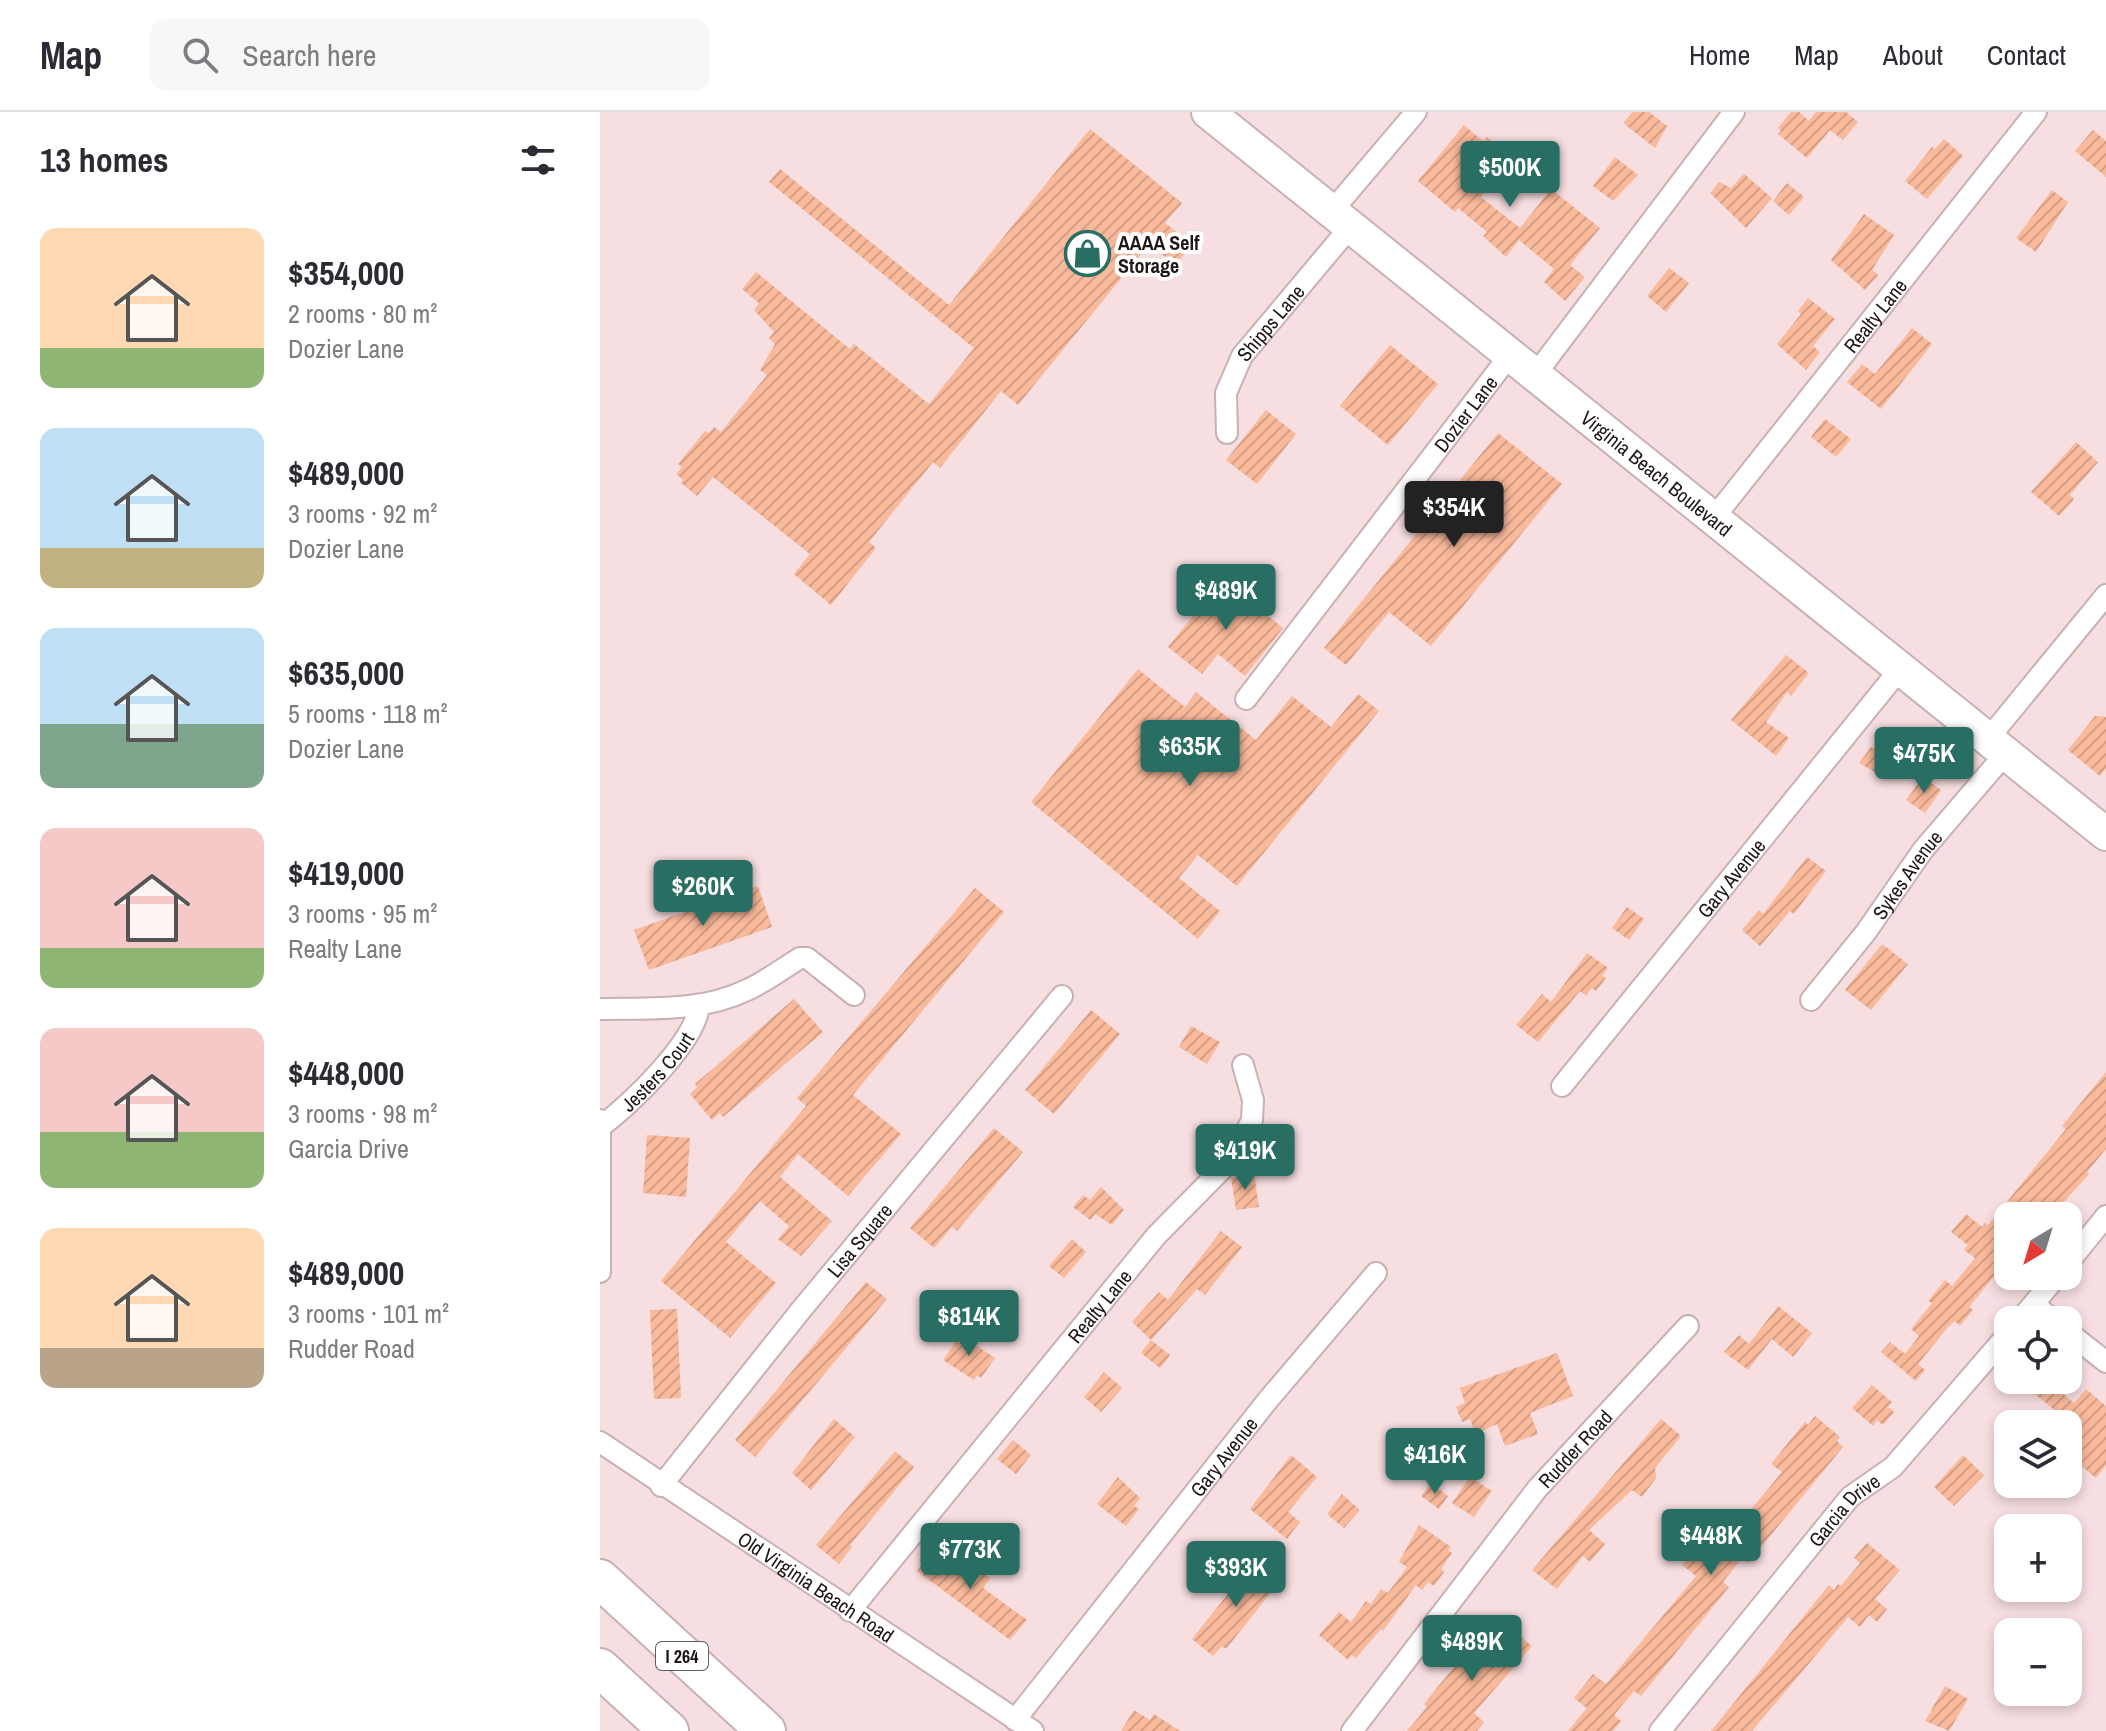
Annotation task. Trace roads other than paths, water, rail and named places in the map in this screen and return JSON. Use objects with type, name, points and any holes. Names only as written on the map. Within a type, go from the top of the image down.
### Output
[{"type":"highway","name":"I 264","points":[[600,1579],[766,1731]]},
{"type":"highway","points":[[600,1668],[669,1731]]},
{"type":"main road","name":"Virginia Beach Boulevard","points":[[1208,112],[2106,834]]},
{"type":"street","name":"Shipps Lane","points":[[1227,433],[1226,393],[1242,356],[1416,112]]},
{"type":"street","points":[[1535,375],[1734,112]]},
{"type":"street","name":"Realty Lane","points":[[1713,519],[2036,112]]},
{"type":"street","name":"Dozier Lane","points":[[1246,699],[1510,355]]},
{"type":"street","name":"Sykes Avenue","points":[[1811,1000],[1866,932],[2106,595]]},
{"type":"street","name":"Gary Avenue","points":[[1562,1086],[1900,669]]},
{"type":"street","name":"Jesters Court","points":[[600,1009],[699,1005],[747,990],[800,958],[807,958],[854,995]]},
{"type":"street","name":"Lisa Square","points":[[661,1486],[801,1310],[1062,996]]},
{"type":"street","name":"Jesters Court","points":[[600,1127],[629,1104],[693,1027],[699,1005]]},
{"type":"street","name":"Realty Lane","points":[[850,1611],[1156,1236],[1232,1159],[1252,1120],[1253,1100],[1243,1065]]},
{"type":"street","points":[[600,1120],[600,1272]]},
{"type":"street","points":[[2082,1246],[2106,1216]]},
{"type":"street","name":"Gary Avenue","points":[[1015,1720],[1268,1400],[1376,1273]]},
{"type":"street","points":[[2032,1306],[2045,1290]]},
{"type":"street","name":"Rudder Road","points":[[1352,1731],[1537,1489],[1688,1326]]},
{"type":"street","points":[[2082,1343],[2106,1362]]},
{"type":"street","name":"Garcia Drive","points":[[1660,1731],[1850,1497],[1893,1467],[1994,1350]]},
{"type":"street","name":"Old Virginia Beach Road","points":[[600,1442],[661,1486],[1033,1731]]},
{"type":"place","name":"AAAA Self Storage","points":[[1087,254]]}]
